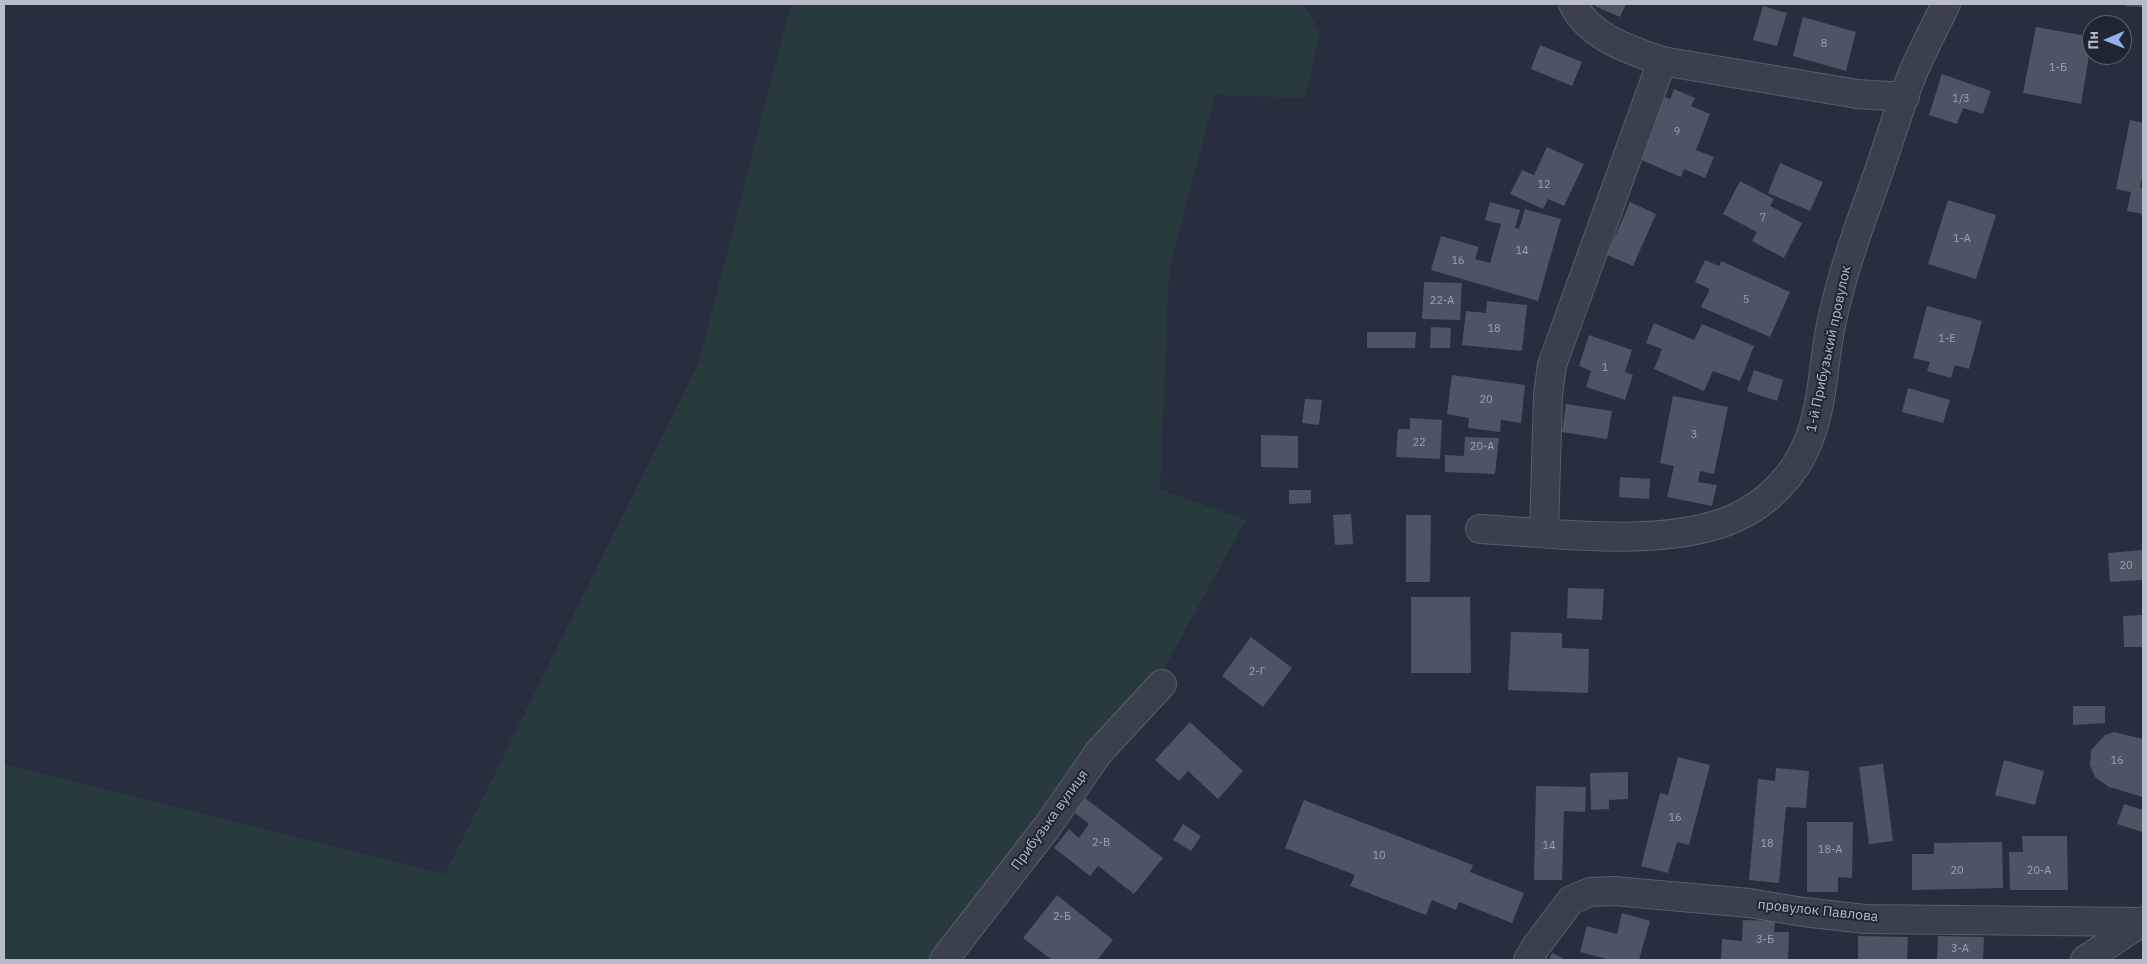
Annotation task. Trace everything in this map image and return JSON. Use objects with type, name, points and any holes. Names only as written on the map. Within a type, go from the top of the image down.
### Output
[{"type":"street","points":[[1574,4],[1591,28],[1634,52],[1662,61],[1857,94],[1905,97]]},
{"type":"street","name":"1-й Прибузький провулок","points":[[1480,529],[1629,536],[1666,535],[1702,529],[1736,517],[1768,498],[1791,473],[1808,442],[1818,405],[1832,320],[1850,255],[1912,76],[1946,4]]},
{"type":"street","points":[[1544,532],[1548,396],[1552,365],[1560,338],[1662,61]]},
{"type":"street","name":"Прибузька вулиця","points":[[944,960],[1047,827],[1099,752],[1162,684]]},
{"type":"street","name":"провулок Павлова","points":[[1528,960],[1571,900],[1590,892],[1614,891],[1749,904],[1865,919],[2142,921]]},
{"type":"street","points":[[2086,960],[2142,921]]},
{"type":"shaded area","points":[[791,4],[1303,4],[1320,32],[1305,98],[1215,95],[1169,270],[1160,489],[1246,520],[1157,681],[936,960],[4,960],[4,764],[445,874],[699,362]]},
{"type":"building","points":[[1596,4],[1626,4],[1620,17],[1595,6]]},
{"type":"building","points":[[2126,4],[2143,4],[2143,7],[2126,6]]},
{"type":"building","points":[[1763,6],[1787,13],[1777,46],[1753,40]]},
{"type":"building","points":[[1803,17],[1856,32],[1846,71],[1793,56]]},
{"type":"building","points":[[2036,27],[2082,35],[2082,65],[2087,65],[2081,104],[2023,93]]},
{"type":"building","points":[[1540,45],[1582,62],[1572,86],[1531,69]]},
{"type":"building","points":[[1942,74],[1991,91],[1983,114],[1963,108],[1957,124],[1929,115]]},
{"type":"building","points":[[1674,89],[1695,98],[1691,106],[1710,114],[1696,150],[1714,157],[1705,178],[1684,169],[1681,177],[1639,159],[1665,97],[1670,99]]},
{"type":"building","points":[[2130,120],[2143,123],[2143,172],[2140,188],[2143,189],[2143,214],[2127,211],[2131,192],[2116,189]]},
{"type":"building","points":[[1547,147],[1584,164],[1564,206],[1548,199],[1543,209],[1510,194],[1522,170],[1534,175]]},
{"type":"building","points":[[1780,163],[1823,182],[1810,211],[1768,193]]},
{"type":"building","points":[[1740,181],[1774,199],[1770,206],[1802,223],[1784,258],[1752,241],[1757,232],[1723,214]]},
{"type":"building","points":[[1948,200],[1996,215],[1976,279],[1928,264]]},
{"type":"building","points":[[1490,202],[1520,210],[1515,228],[1519,229],[1525,209],[1561,219],[1538,301],[1431,270],[1441,236],[1479,247],[1475,259],[1490,263],[1501,224],[1485,220]]},
{"type":"building","points":[[1630,202],[1656,214],[1633,266],[1607,255]]},
{"type":"building","points":[[1705,260],[1719,266],[1721,261],[1790,292],[1770,337],[1701,307],[1710,289],[1695,282]]},
{"type":"building","points":[[1424,282],[1462,283],[1460,320],[1422,319]]},
{"type":"building","points":[[1487,301],[1527,305],[1522,351],[1462,345],[1466,311],[1486,313]]},
{"type":"building","points":[[1927,306],[1982,321],[1969,369],[1955,365],[1951,378],[1927,371],[1930,362],[1913,358]]},
{"type":"building","points":[[1654,323],[1694,340],[1702,324],[1754,346],[1740,381],[1713,371],[1704,391],[1654,369],[1662,349],[1646,343]]},
{"type":"building","points":[[1431,327],[1451,328],[1450,348],[1430,348]]},
{"type":"building","points":[[1367,332],[1416,332],[1415,348],[1367,348]]},
{"type":"building","points":[[1589,335],[1632,350],[1625,372],[1633,375],[1625,400],[1586,387],[1591,371],[1579,366]]},
{"type":"building","points":[[1754,370],[1783,380],[1777,401],[1747,391]]},
{"type":"building","points":[[1452,375],[1525,385],[1521,423],[1501,420],[1500,432],[1468,428],[1469,418],[1447,414]]},
{"type":"building","points":[[1908,388],[1950,400],[1943,423],[1902,412]]},
{"type":"building","points":[[1673,396],[1728,407],[1714,474],[1700,471],[1698,482],[1717,485],[1712,506],[1667,497],[1674,466],[1660,463]]},
{"type":"building","points":[[1305,399],[1322,400],[1319,425],[1302,423]]},
{"type":"building","points":[[1566,404],[1612,411],[1607,439],[1562,432]]},
{"type":"building","points":[[1410,418],[1442,420],[1440,459],[1396,457],[1398,429],[1410,429]]},
{"type":"building","points":[[1261,435],[1298,436],[1298,468],[1261,467]]},
{"type":"building","points":[[1465,437],[1499,438],[1495,474],[1445,472],[1445,455],[1464,456]]},
{"type":"building","points":[[1620,477],[1650,479],[1649,499],[1619,497]]},
{"type":"building","points":[[1289,490],[1311,490],[1311,503],[1289,504]]},
{"type":"building","points":[[1351,514],[1353,544],[1335,545],[1333,515]]},
{"type":"building","points":[[1406,515],[1431,515],[1430,582],[1406,582]]},
{"type":"building","points":[[2143,550],[2143,580],[2110,582],[2108,553]]},
{"type":"building","points":[[1568,588],[1604,589],[1602,620],[1567,618]]},
{"type":"building","points":[[1411,597],[1470,597],[1471,673],[1411,673]]},
{"type":"building","points":[[2143,615],[2143,647],[2124,647],[2123,616]]},
{"type":"building","points":[[1511,632],[1562,633],[1562,648],[1589,649],[1588,693],[1508,690]]},
{"type":"building","points":[[1251,637],[1292,668],[1263,707],[1222,676]]},
{"type":"building","points":[[2073,706],[2105,706],[2105,723],[2073,725]]},
{"type":"building","points":[[1190,722],[1243,771],[1218,799],[1188,771],[1179,781],[1155,760]]},
{"type":"building","points":[[2114,732],[2143,739],[2143,797],[2109,787],[2095,777],[2090,765],[2091,750],[2105,735]]},
{"type":"building","points":[[1678,757],[1710,765],[1689,845],[1677,842],[1668,873],[1641,866],[1660,793],[1668,795]]},
{"type":"building","points":[[2004,760],[2044,771],[2035,805],[1995,795]]},
{"type":"building","points":[[1883,764],[1893,841],[1869,844],[1859,767]]},
{"type":"building","points":[[1776,768],[1809,771],[1806,808],[1786,807],[1779,883],[1749,880],[1758,779],[1775,781]]},
{"type":"building","points":[[1628,772],[1628,799],[1609,800],[1609,809],[1591,810],[1590,773]]},
{"type":"building","points":[[1536,786],[1586,787],[1585,812],[1564,811],[1562,880],[1534,880]]},
{"type":"building","points":[[1081,795],[1163,858],[1134,894],[1098,866],[1090,876],[1054,848],[1069,829],[1079,838],[1089,824],[1070,809]]},
{"type":"building","points":[[1304,800],[1473,865],[1470,872],[1524,893],[1512,923],[1459,902],[1456,910],[1432,900],[1426,915],[1350,886],[1355,875],[1285,848]]},
{"type":"building","points":[[2124,804],[2143,810],[2143,832],[2117,824]]},
{"type":"building","points":[[1807,822],[1853,822],[1852,878],[1838,877],[1838,892],[1807,892]]},
{"type":"building","points":[[1183,824],[1201,836],[1191,851],[1173,840]]},
{"type":"building","points":[[2022,836],[2067,836],[2068,890],[2010,890],[2009,852],[2023,852]]},
{"type":"building","points":[[2002,842],[2003,888],[1912,890],[1912,854],[1934,854],[1934,843]]},
{"type":"building","points":[[1057,895],[1113,940],[1097,960],[1052,960],[1023,938]]},
{"type":"building","points":[[1622,913],[1650,921],[1639,960],[1610,960],[1580,952],[1587,926],[1617,934]]},
{"type":"building","points":[[1743,920],[1775,921],[1774,932],[1789,932],[1788,960],[1721,960],[1722,939],[1742,941]]},
{"type":"building","points":[[1858,936],[1908,937],[1907,960],[1858,960]]},
{"type":"building","points":[[1938,936],[1984,937],[1983,960],[1937,960]]},
{"type":"building","points":[[1552,953],[1566,960],[1549,960]]}]
